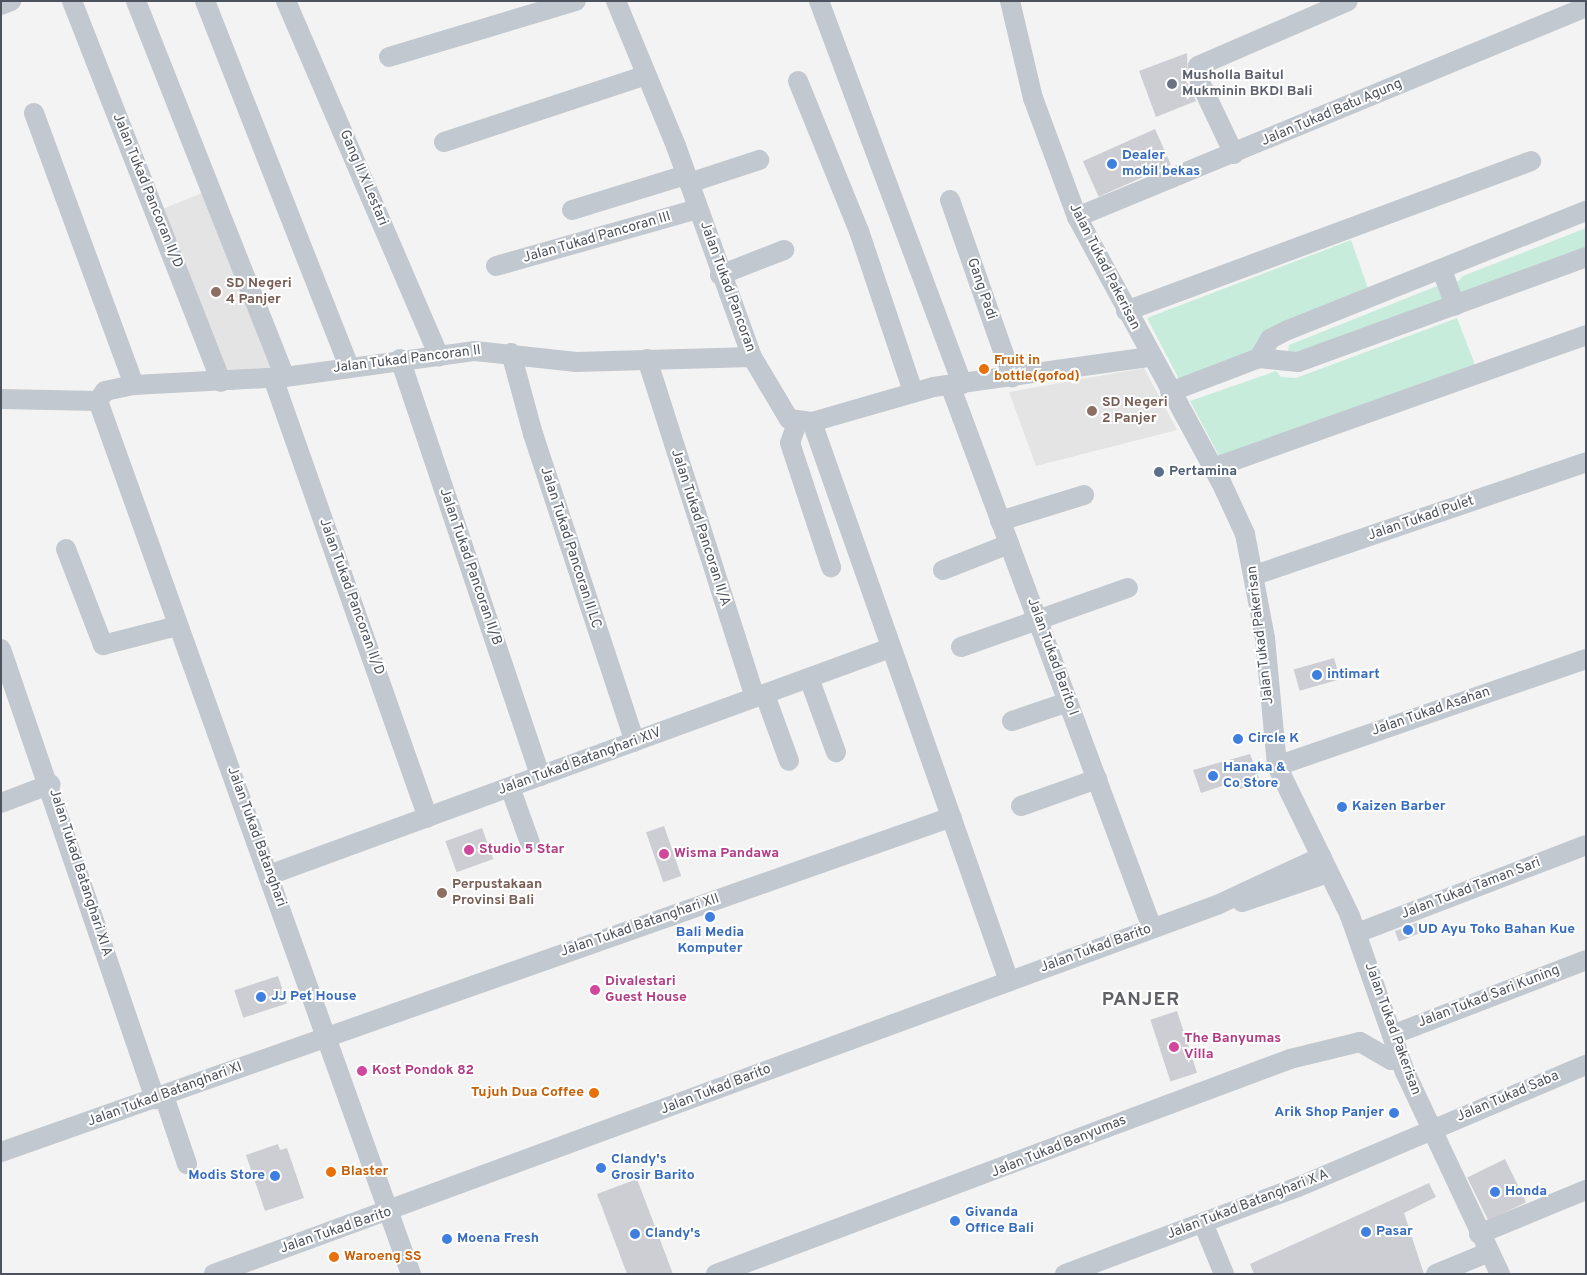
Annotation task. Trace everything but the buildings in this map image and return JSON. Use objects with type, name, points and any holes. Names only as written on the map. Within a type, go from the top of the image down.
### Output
[{"type":"street","points":[[1,5],[11,1]]},
{"type":"street","name":"Jalan Tukad Pancoran II/D","points":[[72,1],[222,382]]},
{"type":"street","name":"Jalan Tukad Pancoran II/D","points":[[136,1],[279,377],[428,817]]},
{"type":"street","points":[[205,1],[349,366]]},
{"type":"street","points":[[389,57],[576,1]]},
{"type":"street","name":"Jalan Tukad Pancoran","points":[[616,1],[687,179],[720,274],[752,357],[783,413],[805,422]]},
{"type":"street","name":"Jalan Tukad Barito I","points":[[820,1],[956,385],[1000,521],[1098,779],[1152,928]]},
{"type":"street","name":"Jalan Tukad Pakerisan","points":[[1010,1],[1033,98],[1077,217],[1126,311],[1143,358],[1170,392],[1239,518],[1255,575],[1276,766],[1357,932],[1400,1060],[1429,1130],[1500,1274]]},
{"type":"street","points":[[1234,154],[1197,74],[1198,66],[1348,1]]},
{"type":"street","name":"Gang II X Lestari","points":[[289,2],[439,356]]},
{"type":"street","name":"Jalan Tukad Batu Agung","points":[[1077,217],[1234,154],[1586,7]]},
{"type":"street","points":[[444,142],[646,76]]},
{"type":"street","points":[[798,81],[859,231],[913,391]]},
{"type":"street","points":[[34,113],[134,385]]},
{"type":"street","points":[[572,210],[759,160]]},
{"type":"street","points":[[1126,311],[1531,161]]},
{"type":"street","name":"Gang Padi","points":[[950,200],[1012,377]]},
{"type":"street","name":"Jalan Tukad Pancoran III","points":[[496,266],[698,210]]},
{"type":"street","points":[[1259,358],[1270,339],[1288,330],[1586,211]]},
{"type":"street","points":[[720,274],[784,250]]},
{"type":"street","points":[[1170,392],[1259,358],[1298,362],[1586,257]]},
{"type":"street","points":[[1442,270],[1455,306]]},
{"type":"street","points":[[1213,468],[1586,335]]},
{"type":"street","name":"Jalan Tukad Pancoran II","points":[[98,401],[105,392],[134,385],[222,382],[279,377],[400,359],[439,356],[511,353],[576,362],[752,357]]},
{"type":"street","name":"Jalan Tukad Pancoran II LC","points":[[511,353],[533,434],[635,742]]},
{"type":"street","points":[[831,567],[790,443],[805,422],[913,391],[1143,358]]},
{"type":"street","name":"Jalan Tukad Pancoran II/B","points":[[400,359],[540,776]]},
{"type":"street","name":"Jalan Tukad Pancoran II/A","points":[[647,359],[760,696],[789,761]]},
{"type":"street","points":[[1,399],[98,401]]},
{"type":"street","name":"Jalan Tukad Batanghari","points":[[98,401],[177,626],[269,874],[411,1274]]},
{"type":"street","points":[[805,422],[952,817],[1009,981]]},
{"type":"street","name":"Jalan Tukad Pulet","points":[[1255,575],[1586,462]]},
{"type":"street","points":[[1000,521],[1084,495]]},
{"type":"street","points":[[943,570],[1009,544]]},
{"type":"street","points":[[66,549],[103,645],[177,626]]},
{"type":"street","points":[[961,647],[1128,588]]},
{"type":"street","name":"Jalan Tukad Batanghari XIV","points":[[269,874],[890,648]]},
{"type":"street","name":"Jalan Tukad Batanghari XI A","points":[[1,649],[51,784],[159,1098],[187,1164]]},
{"type":"street","name":"Jalan Tukad Asahan","points":[[1276,766],[1586,659]]},
{"type":"street","points":[[809,678],[836,752]]},
{"type":"street","points":[[1012,721],[1068,702]]},
{"type":"street","points":[[1021,806],[1098,779]]},
{"type":"street","points":[[1,803],[51,784]]},
{"type":"street","points":[[510,787],[530,844]]},
{"type":"street","name":"Jalan Tukad Batanghari XII","points":[[327,1036],[952,817]]},
{"type":"street","name":"Jalan Tukad Taman Sari","points":[[1357,932],[1586,845]]},
{"type":"street","name":"Jalan Tukad Barito","points":[[220,1273],[390,1212],[1324,865]]},
{"type":"street","name":"Jalan Tukad Sari Kuning","points":[[1392,1035],[1586,960]]},
{"type":"street","name":"Jalan Tukad Batanghari XI","points":[[1,1152],[159,1098],[327,1036]]},
{"type":"street","name":"Jalan Tukad Banyumas","points":[[716,1274],[1290,1059],[1360,1042],[1391,1060],[1400,1060]]},
{"type":"street","name":"Jalan Tukad Saba","points":[[1429,1130],[1586,1065]]},
{"type":"street","name":"Jalan Tukad Batanghari X A","points":[[1065,1274],[1203,1223],[1429,1130]]},
{"type":"street","points":[[1479,1234],[1586,1190]]},
{"type":"street","points":[[1203,1223],[1224,1274]]},
{"type":"street","points":[[1436,1274],[1488,1252]]},
{"type":"shaded area","name":"SD Negeri 4 Panjer","points":[[202,193],[275,374],[232,391],[159,210]]},
{"type":"shaded area","name":"SD Negeri 2 Panjer","points":[[1144,368],[1177,430],[1036,466],[1009,392]]},
{"type":"green space","points":[[1586,228],[1586,252],[1461,299],[1456,283],[1463,276]]},
{"type":"green space","points":[[1351,240],[1369,291],[1265,349],[1181,383],[1147,318]]},
{"type":"green space","points":[[1437,286],[1446,301],[1287,357],[1289,345]]},
{"type":"green space","points":[[1457,318],[1479,375],[1224,465],[1190,401],[1276,371],[1281,377],[1296,378]]},
{"type":"place","name":"Musholla Baitul Mukminin BKDI Bali","points":[[1172,84]]},
{"type":"place","name":"Dealer mobil bekas","points":[[1112,164]]},
{"type":"place","name":"SD Negeri 4 Panjer","points":[[216,292]]},
{"type":"place","name":"Fruit in bottle(gofod)","points":[[984,369]]},
{"type":"place","name":"SD Negeri 2 Panjer","points":[[1092,411]]},
{"type":"place","name":"Pertamina","points":[[1159,472]]},
{"type":"place","name":"intimart","points":[[1317,675]]},
{"type":"place","name":"Circle K","points":[[1238,739]]},
{"type":"place","name":"Hanaka & Co Store","points":[[1213,776]]},
{"type":"place","name":"Kaizen Barber","points":[[1342,807]]},
{"type":"place","name":"Studio 5 Star","points":[[469,850]]},
{"type":"place","name":"Wisma Pandawa","points":[[664,854]]},
{"type":"place","name":"Perpustakaan Provinsi Bali","points":[[442,893]]},
{"type":"place","name":"Bali Media Komputer","points":[[710,917]]},
{"type":"place","name":"UD Ayu Toko Bahan Kue","points":[[1408,930]]},
{"type":"place","name":"Divalestari Guest House","points":[[595,990]]},
{"type":"place","name":"JJ Pet House","points":[[261,997]]},
{"type":"place","name":"The Banyumas Villa","points":[[1174,1047]]},
{"type":"place","name":"Kost Pondok 82","points":[[362,1071]]},
{"type":"place","name":"Tujuh Dua Coffee","points":[[594,1093]]},
{"type":"place","name":"Arik Shop Panjer","points":[[1394,1113]]},
{"type":"place","name":"Clandy's Grosir Barito","points":[[601,1168]]},
{"type":"place","name":"Blaster","points":[[331,1172]]},
{"type":"place","name":"Modis Store","points":[[275,1176]]},
{"type":"place","name":"Honda","points":[[1495,1192]]},
{"type":"place","name":"Givanda Office Bali","points":[[955,1221]]},
{"type":"place","name":"Pasar","points":[[1366,1232]]},
{"type":"place","name":"Clandy's","points":[[635,1234]]},
{"type":"place","name":"Moena Fresh","points":[[447,1239]]},
{"type":"place","name":"Waroeng SS","points":[[334,1257]]},
{"type":"district","name":"PANJER","points":[[1141,1001]]}]
